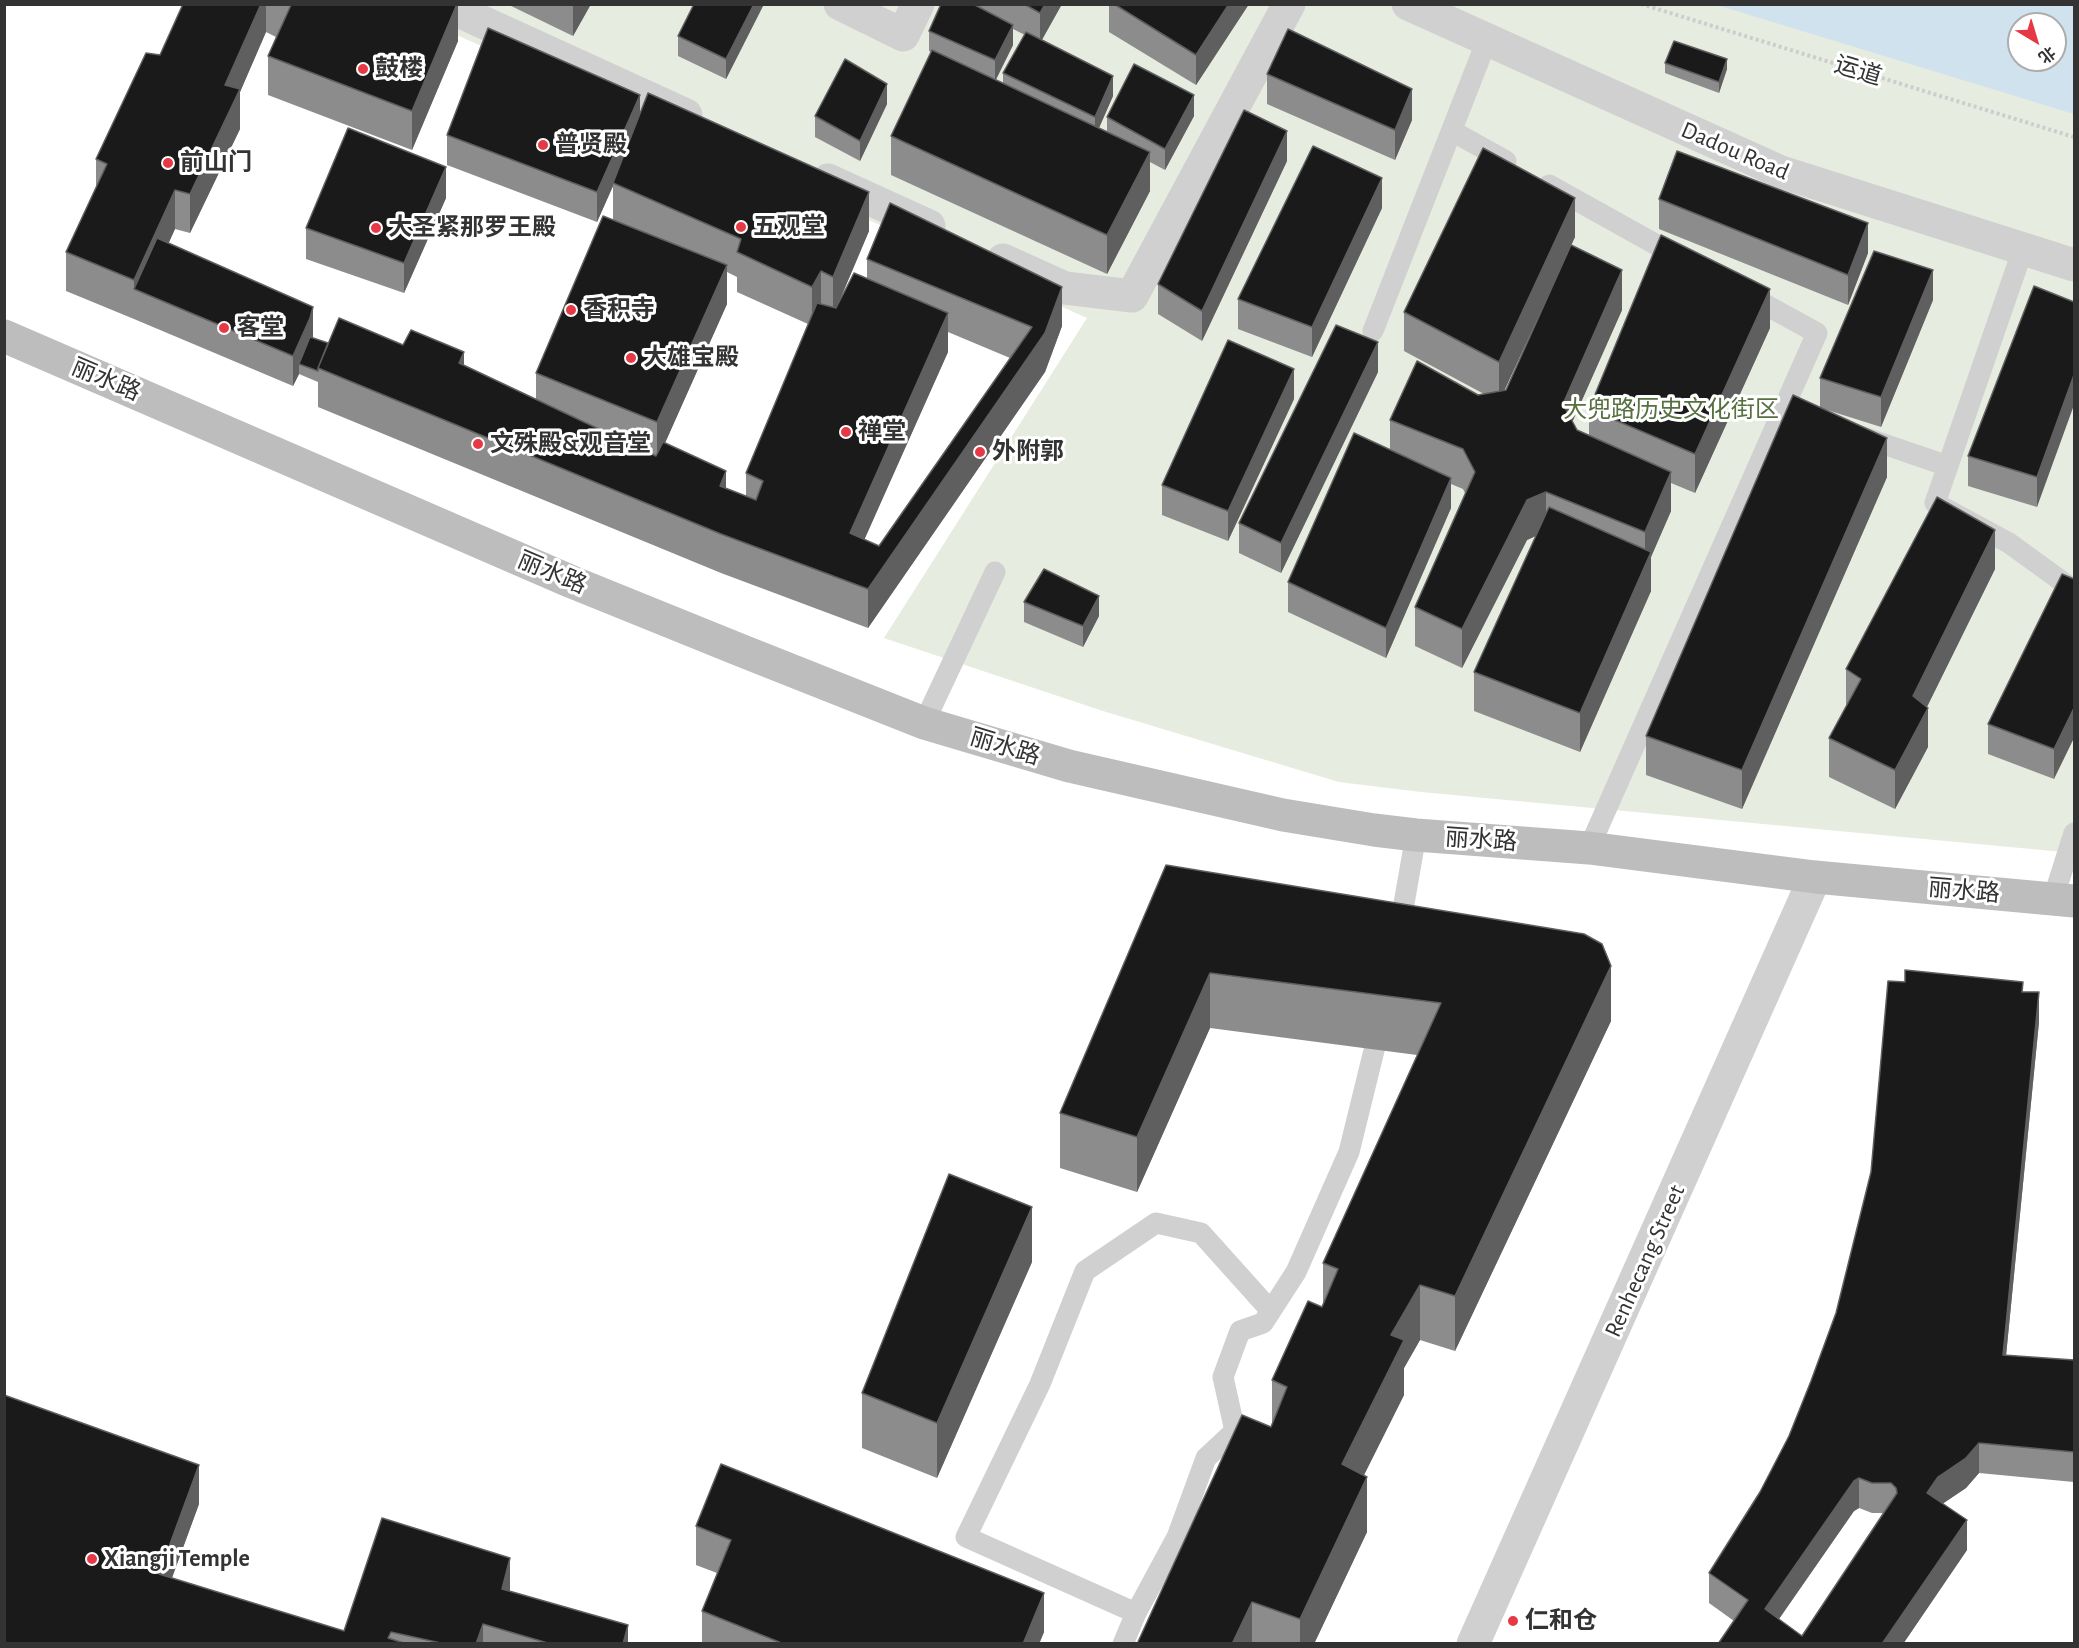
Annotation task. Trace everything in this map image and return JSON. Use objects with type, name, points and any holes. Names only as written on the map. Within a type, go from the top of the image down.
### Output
[{"type":"street","points":[[443,4],[711,127]]},
{"type":"street","points":[[840,4],[903,35],[918,4]]},
{"type":"street","points":[[797,166],[1065,288],[1132,296],[1289,4]]},
{"type":"street","name":"Dadou Road","points":[[1408,4],[1781,172],[2074,265]]},
{"type":"street","name":"丽水路","points":[[4,336],[572,582],[924,723],[1069,766],[1174,792],[1283,815],[1416,836],[1589,849],[1815,877],[2064,900]]},
{"type":"street","name":"Renhecang Street","points":[[1473,1644],[1815,877]]},
{"type":"lane","points":[[1372,331],[1487,40]]},
{"type":"lane","points":[[1452,131],[1704,271]]},
{"type":"lane","points":[[2023,249],[1935,503],[2009,543],[2074,590]]},
{"type":"lane","points":[[1589,849],[1817,333],[1725,282]]},
{"type":"lane","points":[[1783,410],[1805,418]]},
{"type":"lane","points":[[1838,429],[1948,466]]},
{"type":"lane","points":[[924,723],[995,572]]},
{"type":"lane","points":[[2064,900],[2074,833]]},
{"type":"lane","points":[[1396,947],[1416,836]]},
{"type":"lane","points":[[1123,1644],[1136,1612],[1177,1537],[1206,1458],[1235,1431],[1223,1377],[1240,1331],[1263,1323],[1296,1272],[1349,1152],[1376,1050],[1385,1004]]},
{"type":"lane","points":[[1136,1612],[966,1537],[1040,1384],[1085,1271],[1156,1223],[1201,1233],[1271,1311]]},
{"type":"path","name":"运道","points":[[1641,4],[2074,137]]},
{"type":"green space","name":"大兜路历史文化街区","points":[[390,5],[1776,5],[2074,96],[2074,853],[1421,792],[1339,782],[1103,711],[884,638],[1087,318]]},
{"type":"water","points":[[1717,5],[2074,5],[2074,114]]},
{"type":"building","name":"前山门","points":[[183,4],[261,4],[225,85],[240,89],[190,194],[175,190],[134,280],[66,252],[107,164],[96,159],[146,53],[160,55]]},
{"type":"building","points":[[291,4],[457,4],[412,111],[268,56]]},
{"type":"building","points":[[694,4],[754,4],[726,59],[678,36]]},
{"type":"building","points":[[941,4],[973,4],[1013,25],[995,60],[929,31]]},
{"type":"building","points":[[1024,4],[1045,4],[1040,13]]},
{"type":"building","points":[[1114,4],[1229,4],[1196,55]]},
{"type":"building","name":"普贤殿","points":[[488,28],[640,95],[597,192],[447,135]]},
{"type":"building","points":[[1288,29],[1412,89],[1395,130],[1267,74]]},
{"type":"building","points":[[1026,32],[1113,76],[1095,117],[1003,73]]},
{"type":"building","points":[[1674,41],[1727,59],[1719,82],[1665,63]]},
{"type":"building","points":[[932,50],[1150,152],[1107,235],[891,136]]},
{"type":"building","points":[[845,59],[887,84],[860,141],[815,116]]},
{"type":"building","points":[[1134,64],[1194,95],[1165,149],[1107,117]]},
{"type":"building","name":"五观堂","points":[[648,93],[869,192],[833,277],[821,271],[812,287],[737,252],[741,239],[613,183]]},
{"type":"building","points":[[1244,110],[1287,131],[1202,311],[1158,284]]},
{"type":"building","name":"大圣紧那罗王殿","points":[[348,128],[446,167],[404,263],[306,228]]},
{"type":"building","points":[[1313,146],[1382,178],[1312,327],[1238,299]]},
{"type":"building","points":[[1483,148],[1575,198],[1499,362],[1404,312]]},
{"type":"building","points":[[1677,151],[1868,223],[1848,275],[1659,199]]},
{"type":"building","points":[[890,203],[1062,287],[1045,333],[868,589],[721,534],[318,368],[339,318],[403,345],[411,330],[464,352],[459,363],[656,456],[663,442],[726,471],[720,486],[756,500],[763,481],[746,473],[817,303],[836,308],[854,273],[948,313],[850,533],[879,546],[1032,327],[867,259]]},
{"type":"building","name":"大雄宝殿","points":[[603,216],[727,265],[657,422],[536,373]]},
{"type":"building","points":[[1661,235],[1770,289],[1695,454],[1589,409]]},
{"type":"building","points":[[157,238],[313,307],[293,356],[134,289]]},
{"type":"building","points":[[1571,245],[1622,270],[1563,404],[1577,430],[1671,472],[1645,532],[1546,492],[1527,500],[1462,629],[1415,607],[1475,472],[1463,449],[1390,420],[1417,361],[1478,395],[1506,390]]},
{"type":"building","points":[[1874,251],[1933,270],[1881,397],[1820,378]]},
{"type":"building","points":[[2034,286],[2074,302],[2074,375],[2037,477],[1968,456]]},
{"type":"building","points":[[1336,325],[1378,342],[1281,543],[1239,523]]},
{"type":"building","points":[[310,337],[328,343],[318,371],[299,364]]},
{"type":"building","points":[[1228,340],[1294,369],[1228,511],[1162,485]]},
{"type":"building","points":[[1793,395],[1887,438],[1742,770],[1646,736]]},
{"type":"building","points":[[1354,433],[1451,478],[1386,628],[1288,582]]},
{"type":"building","points":[[1937,497],[1995,530],[1913,696],[1928,708],[1895,770],[1829,738],[1861,679],[1846,669]]},
{"type":"building","points":[[1549,507],[1651,552],[1580,713],[1474,672]]},
{"type":"building","points":[[1044,569],[1099,596],[1083,626],[1024,602]]},
{"type":"building","points":[[2062,574],[2074,579],[2074,708],[2054,749],[1988,724]]},
{"type":"building","points":[[1166,865],[1584,934],[1602,944],[1611,966],[1455,1296],[1420,1285],[1391,1335],[1404,1340],[1342,1464],[1367,1477],[1300,1619],[1252,1602],[1232,1644],[1137,1644],[1242,1415],[1271,1427],[1287,1387],[1272,1380],[1308,1301],[1322,1307],[1338,1269],[1323,1263],[1441,1003],[1210,973],[1137,1137],[1060,1113]]},
{"type":"building","points":[[1905,970],[2023,982],[2022,992],[2039,992],[2003,1355],[2074,1360],[2074,1452],[1979,1443],[1966,1458],[1938,1477],[1927,1493],[1967,1520],[1882,1644],[1718,1644],[1748,1600],[1709,1573],[1760,1492],[1789,1436],[1836,1313],[1871,1172],[1888,981],[1905,982]],"holes":[[[1859,1478],[1872,1483],[1891,1483],[1897,1493],[1802,1636],[1765,1609],[1854,1481]]]},
{"type":"building","points":[[949,1174],[1032,1207],[937,1423],[862,1393]]},
{"type":"building","points":[[4,1395],[199,1465],[159,1574],[344,1631],[382,1518],[510,1558],[502,1589],[628,1625],[623,1644],[551,1644],[483,1624],[476,1644],[445,1644],[391,1632],[388,1638],[407,1644],[4,1644]]},
{"type":"building","points":[[721,1464],[1044,1593],[1023,1644],[784,1644],[702,1611],[731,1540],[696,1526]]},
{"type":"place","name":"鼓楼","points":[[363,69]]},
{"type":"place","name":"普贤殿","points":[[543,145]]},
{"type":"place","name":"前山门","points":[[168,163]]},
{"type":"place","name":"五观堂","points":[[741,227]]},
{"type":"place","name":"大圣紧那罗王殿","points":[[376,228]]},
{"type":"place","name":"香积寺","points":[[571,310]]},
{"type":"place","name":"客堂","points":[[224,328]]},
{"type":"place","name":"大雄宝殿","points":[[631,358]]},
{"type":"place","name":"禅堂","points":[[846,432]]},
{"type":"place","name":"文殊殿&观音堂","points":[[478,444]]},
{"type":"place","name":"外附郭","points":[[980,452]]},
{"type":"place","name":"Xiangji Temple","points":[[92,1559]]},
{"type":"place","name":"仁和仓","points":[[1513,1621]]}]
